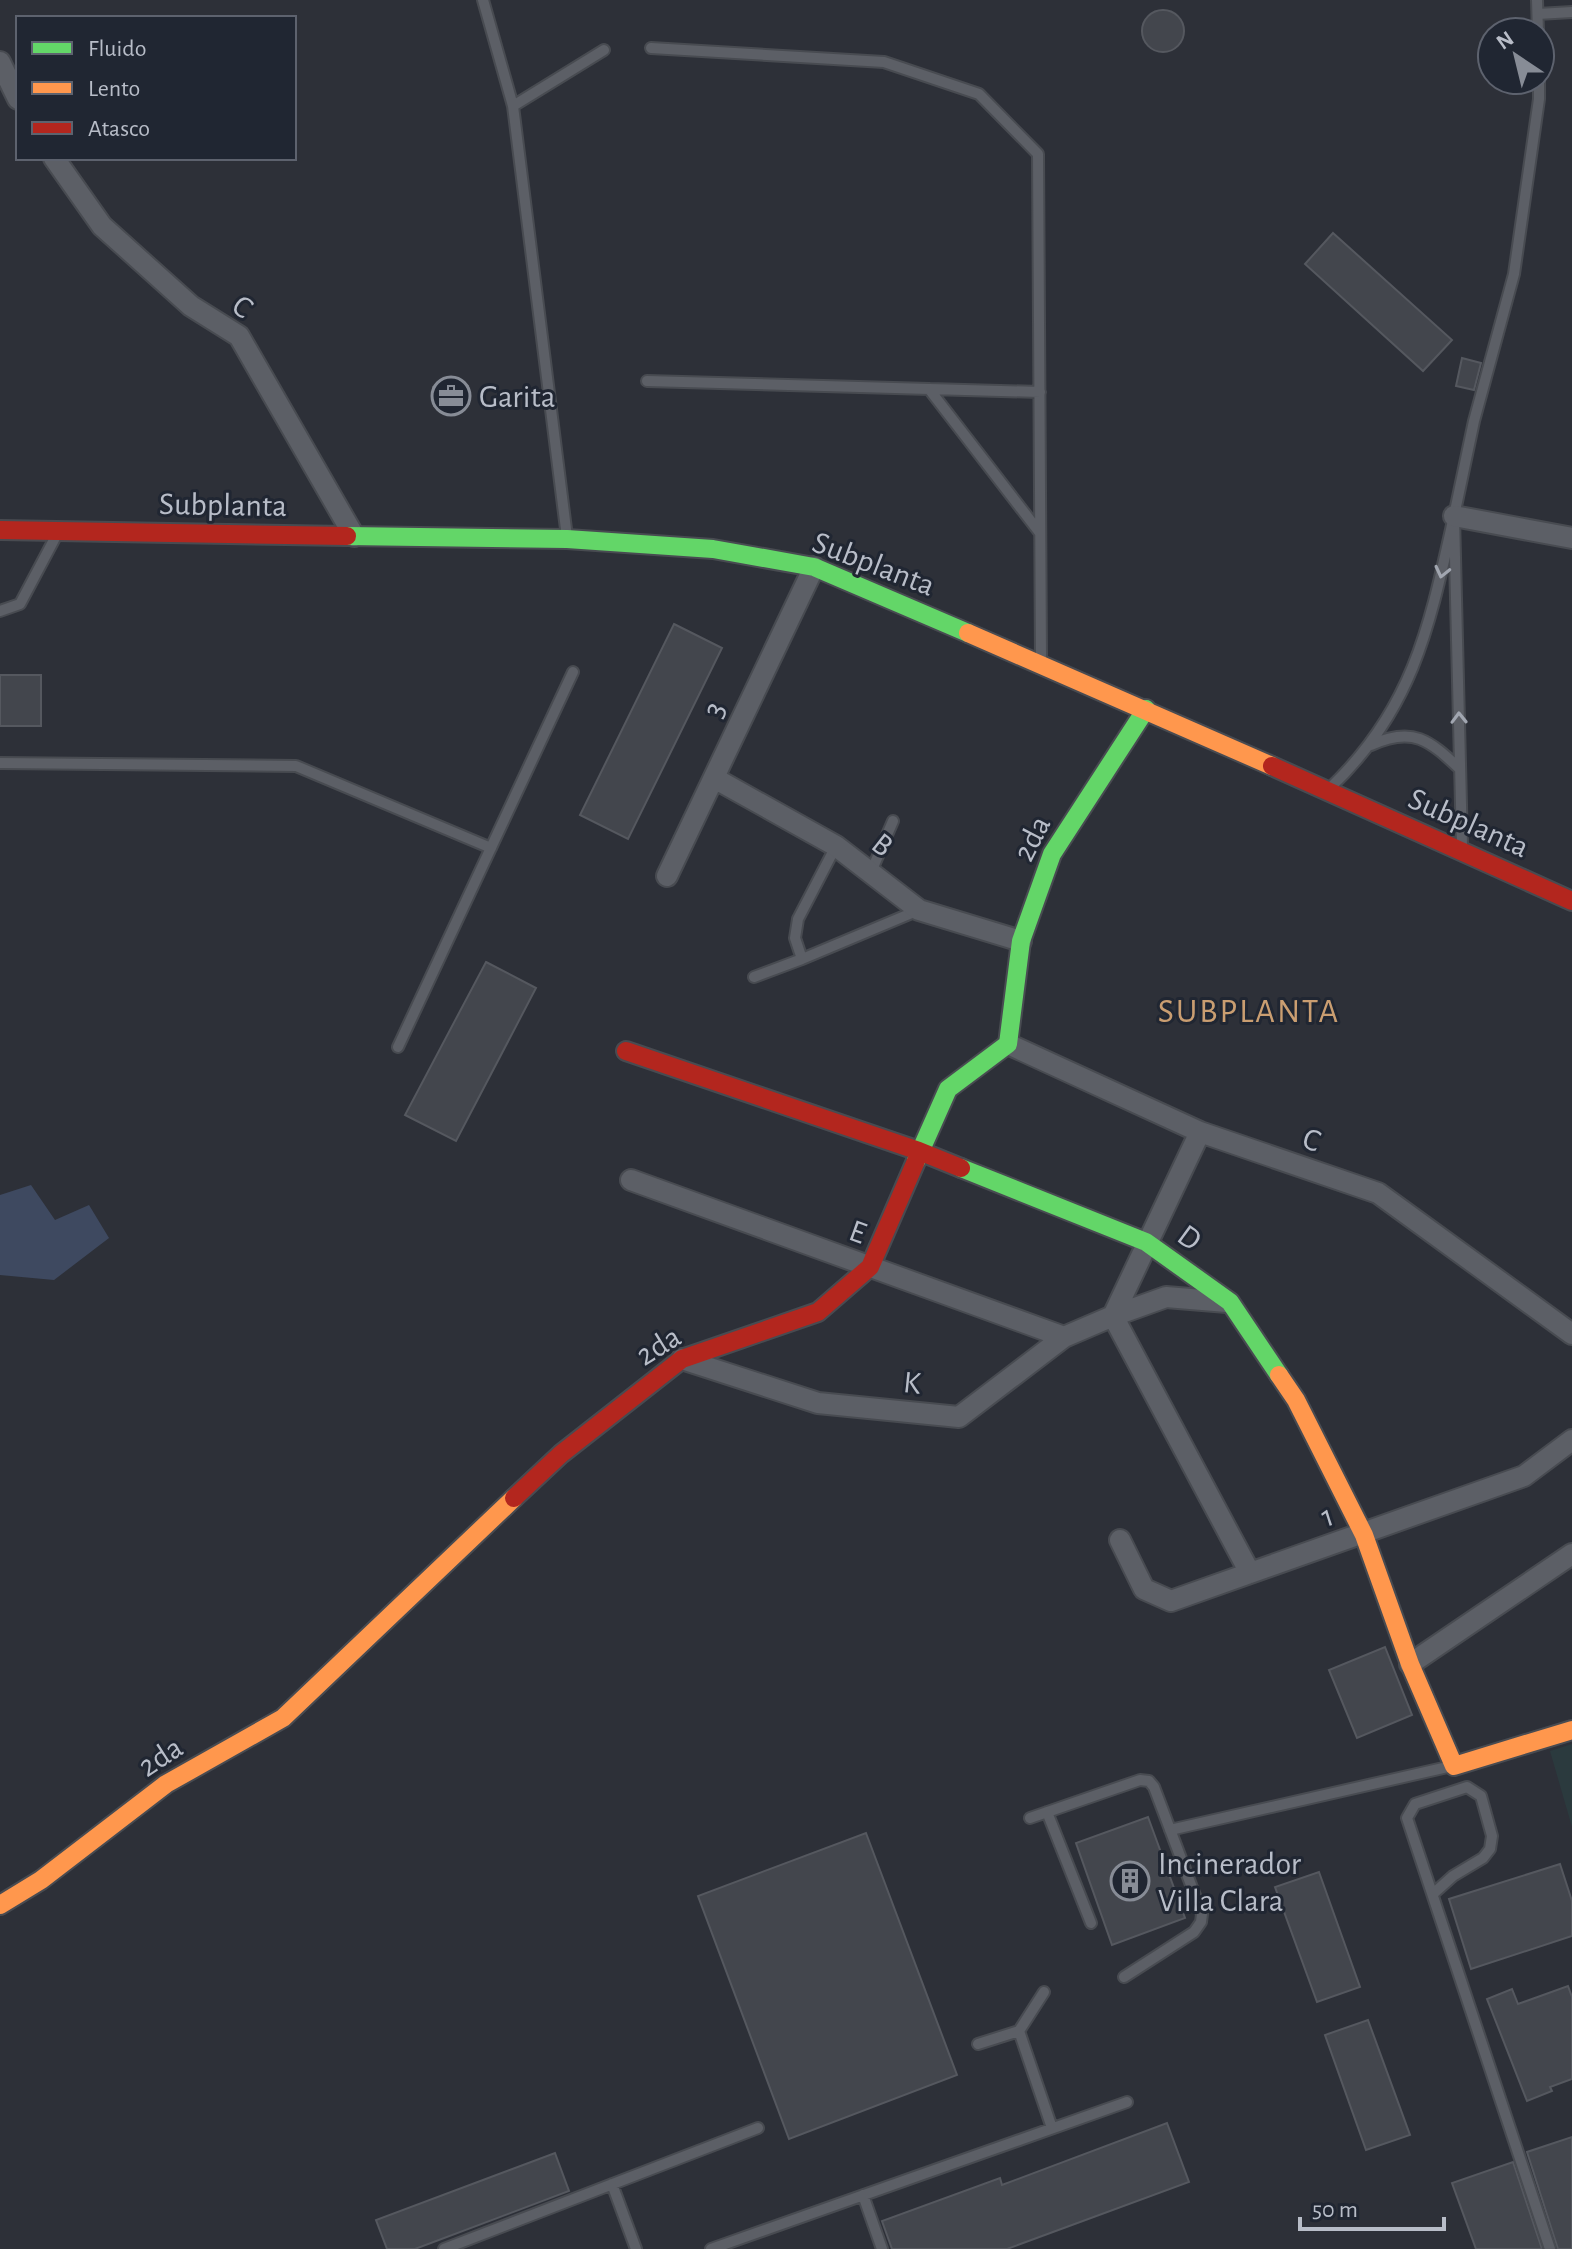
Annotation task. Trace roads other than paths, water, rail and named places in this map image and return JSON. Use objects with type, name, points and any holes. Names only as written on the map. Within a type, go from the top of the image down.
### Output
[{"type":"street","points":[[0,62],[16,95]]},
{"type":"street","name":"C","points":[[55,160],[102,226],[191,306],[239,336],[354,536]]},
{"type":"street","points":[[1454,516],[1572,538]]},
{"type":"street","name":"Subplanta","points":[[0,530],[567,539],[713,549],[814,567],[1146,709],[1572,901]]},
{"type":"street","name":"3","points":[[667,876],[814,567]]},
{"type":"street","name":"2da","points":[[0,1905],[41,1880],[166,1784],[283,1718],[561,1454],[682,1359],[818,1312],[870,1267],[948,1089],[1008,1044],[1021,941],[1052,854],[1146,709]]},
{"type":"street","name":"B","points":[[714,778],[836,846],[919,910],[1021,941]]},
{"type":"street","name":"C","points":[[1008,1044],[1200,1132],[1378,1193],[1572,1334]]},
{"type":"street","name":"D","points":[[626,1051],[919,1151],[1147,1243],[1230,1302],[1296,1400],[1364,1535],[1410,1664],[1454,1766]]},
{"type":"street","points":[[1200,1132],[1113,1316],[1250,1573]]},
{"type":"street","name":"E","points":[[631,1180],[1064,1337]]},
{"type":"street","name":"K","points":[[682,1359],[818,1403],[959,1417],[1064,1337],[1113,1316],[1166,1297],[1230,1302]]},
{"type":"street","name":"1","points":[[1120,1540],[1144,1589],[1171,1601],[1524,1476],[1572,1440]]},
{"type":"street","points":[[1410,1664],[1572,1554]]},
{"type":"street","points":[[1454,1766],[1572,1730]]},
{"type":"lane","points":[[483,0],[513,106],[567,539]]},
{"type":"lane","points":[[1537,0],[1538,14],[1572,12]]},
{"type":"lane","points":[[651,48],[884,62],[979,94],[1038,154],[1041,665]]},
{"type":"lane","points":[[513,106],[604,50]]},
{"type":"lane","points":[[1327,791],[1356,763],[1387,721],[1405,687],[1431,620],[1474,421],[1514,274],[1539,96]]},
{"type":"lane","points":[[647,381],[1040,392]]},
{"type":"lane","points":[[929,389],[1040,533]]},
{"type":"lane","points":[[1454,516],[1462,852]]},
{"type":"lane","points":[[0,611],[20,604],[59,531]]},
{"type":"lane","points":[[398,1047],[573,672]]},
{"type":"lane","points":[[1368,747],[1394,735],[1415,738],[1436,747],[1460,769]]},
{"type":"lane","points":[[0,763],[296,766],[491,848]]},
{"type":"lane","points":[[871,872],[893,821]]},
{"type":"lane","points":[[802,959],[795,938],[798,919],[836,846]]},
{"type":"lane","points":[[754,977],[919,910]]},
{"type":"lane","points":[[1170,1830],[1454,1766]]},
{"type":"lane","points":[[1030,1818],[1140,1780],[1149,1781],[1154,1787],[1202,1914],[1201,1922],[1194,1932],[1124,1977]]},
{"type":"lane","points":[[1434,1893],[1453,1876],[1483,1858],[1490,1849],[1492,1836],[1481,1796],[1467,1787],[1415,1804],[1407,1818],[1550,2249]]},
{"type":"lane","points":[[1047,1812],[1091,1923]]},
{"type":"lane","points":[[978,2044],[1019,2031],[1044,1992]]},
{"type":"lane","points":[[1019,2031],[1052,2128]]},
{"type":"lane","points":[[711,2249],[1127,2102]]},
{"type":"lane","points":[[444,2249],[758,2128]]},
{"type":"lane","points":[[612,2184],[636,2249]]},
{"type":"lane","points":[[863,2195],[882,2249]]},
{"type":"water","points":[[31,1185],[55,1220],[89,1205],[109,1238],[54,1280],[0,1275],[0,1195]]},
{"type":"place","name":"Garita","points":[[451,396]]},
{"type":"place","name":"Incinerador Villa Clara","points":[[1130,1881]]},
{"type":"district","name":"SUBPLANTA","points":[[1249,1010]]}]
